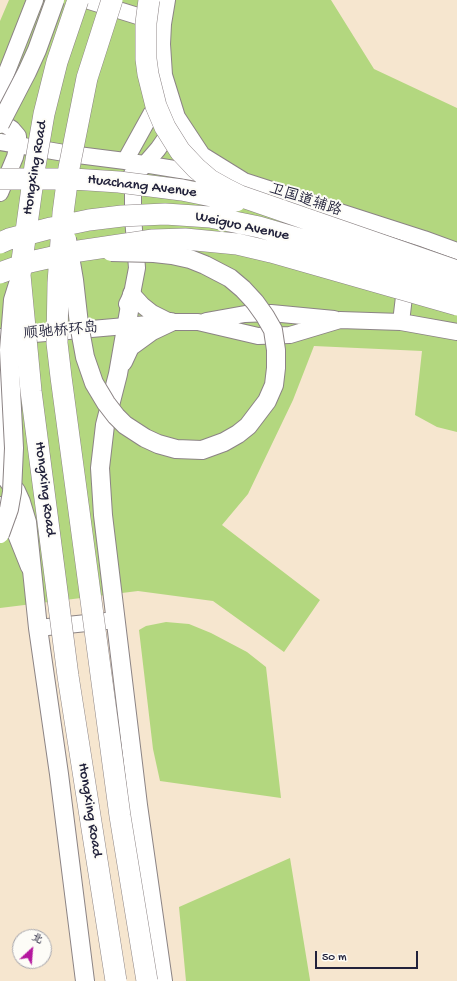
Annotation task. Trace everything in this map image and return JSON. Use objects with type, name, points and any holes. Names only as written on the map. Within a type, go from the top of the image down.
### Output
[{"type":"highway","name":"Hongxing Road","points":[[78,0],[57,62],[44,114],[35,166],[20,275],[31,390],[68,676],[116,981]]},
{"type":"highway","name":"Hongxing Road","points":[[112,0],[87,78],[69,168],[63,213],[58,283],[58,343],[61,377],[120,816],[147,981]]},
{"type":"highway","points":[[149,0],[146,45],[148,74],[156,106],[165,127],[176,145],[189,161],[210,180],[240,196],[283,211]]},
{"type":"highway","name":"Huachang Avenue","points":[[0,179],[73,179],[119,182],[182,190],[283,211]]},
{"type":"highway","name":"Weiguo Avenue","points":[[283,211],[457,271]]},
{"type":"highway","name":"Weiguo Avenue","points":[[0,243],[9,239],[51,228],[89,220],[122,216],[165,214],[210,217],[259,227],[457,285]]},
{"type":"highway","name":"Weiguo Avenue","points":[[0,273],[30,262],[79,251],[154,240],[186,239],[237,244],[301,260],[457,305]]},
{"type":"main road","points":[[0,124],[34,58],[55,0]]},
{"type":"main road","points":[[63,213],[85,357],[94,382],[106,403],[116,416],[125,425],[145,438],[158,444],[176,449],[202,450],[238,434],[248,426],[266,401],[274,385],[276,350],[272,330],[265,316],[244,289],[230,278],[211,267],[190,259],[172,255],[79,251]]},
{"type":"main road","points":[[0,534],[5,523],[12,492],[14,448],[9,350],[13,300],[20,275]]},
{"type":"main road","points":[[132,294],[118,374],[105,425],[100,468],[103,516],[138,805],[163,981]]},
{"type":"main road","points":[[118,374],[130,348],[152,331],[171,322]]},
{"type":"main road","points":[[4,474],[16,491],[26,517],[38,628],[59,774],[85,981]]},
{"type":"street","points":[[0,193],[15,157],[18,144],[18,136],[12,129],[4,124],[1,117],[2,85],[35,0]]},
{"type":"street","points":[[86,0],[163,24]]},
{"type":"street","name":"卫国道辅路","points":[[167,0],[163,24],[162,44],[164,75],[177,117],[202,155],[244,181],[457,251]]},
{"type":"street","points":[[125,161],[150,114],[169,92]]},
{"type":"street","points":[[133,178],[158,149],[177,117]]},
{"type":"street","points":[[0,142],[244,181]]},
{"type":"street","points":[[125,161],[133,178]]},
{"type":"street","name":"顺驰桥环岛","points":[[0,337],[106,328],[117,318],[125,308],[132,294],[137,268],[133,216],[133,178]]},
{"type":"street","points":[[401,322],[411,235]]},
{"type":"street","points":[[132,294],[152,313],[171,322]]},
{"type":"street","points":[[106,328],[171,322],[198,322],[245,314],[271,313],[340,320],[401,322],[457,332]]},
{"type":"street","points":[[198,322],[258,336],[290,335],[340,320]]},
{"type":"street","points":[[0,379],[4,474]]},
{"type":"street","points":[[0,505],[15,532],[32,574]]},
{"type":"street","points":[[38,628],[116,620]]},
{"type":"green space","points":[[9,0],[331,0],[374,69],[457,108],[457,432],[437,427],[415,415],[422,351],[314,346],[293,400],[248,494],[222,525],[320,600],[284,652],[213,601],[138,591],[0,608],[0,21]]},
{"type":"green space","points":[[166,622],[189,624],[211,633],[247,652],[266,667],[281,798],[160,781],[153,749],[139,630],[146,626]]},
{"type":"green space","points":[[290,858],[310,981],[186,981],[179,907]]}]
